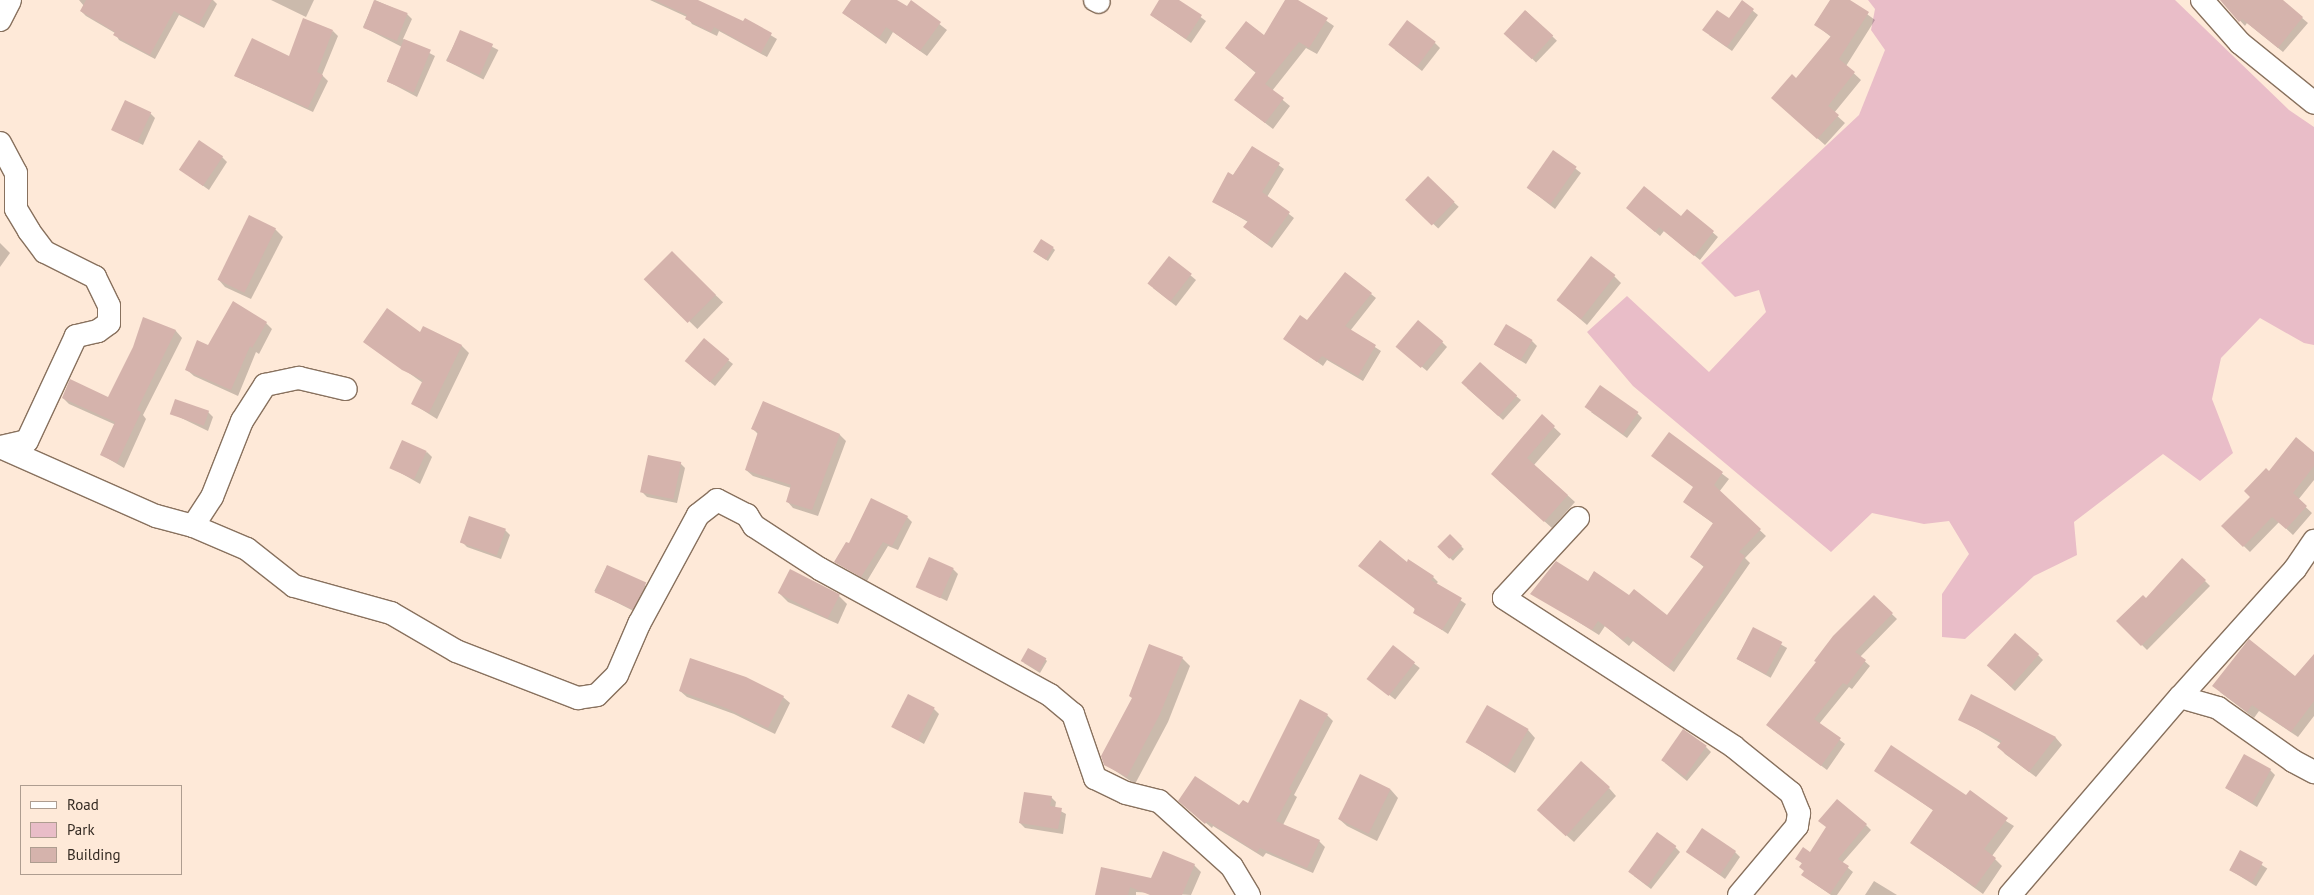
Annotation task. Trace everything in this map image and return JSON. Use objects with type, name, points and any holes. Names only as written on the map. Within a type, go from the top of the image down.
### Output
[{"type":"street","points":[[0,20],[10,0]]},
{"type":"street","points":[[2202,0],[2240,44],[2314,103]]},
{"type":"street","points":[[0,143],[16,173],[16,209],[29,231],[45,252],[95,278],[109,306],[109,324],[98,331],[76,336],[27,441],[0,447]]},
{"type":"street","points":[[193,526],[212,497],[242,421],[265,385],[299,378],[346,389]]},
{"type":"street","points":[[0,447],[156,516],[193,526],[247,548],[294,586],[391,613],[456,651],[578,698],[597,695],[617,675],[639,624],[698,515],[717,500],[747,515],[754,526],[820,569],[1050,695],[1074,714],[1095,778],[1126,793],[1159,801],[1232,867],[1249,895]]},
{"type":"street","points":[[1578,518],[1504,598],[1734,747],[1791,793],[1799,813],[1797,826],[1739,895]]},
{"type":"street","points":[[2010,895],[2180,697],[2295,569],[2314,541]]},
{"type":"street","points":[[2180,697],[2218,708],[2293,761],[2314,772]]},
{"type":"green space","points":[[1868,0],[2175,0],[2289,110],[2314,127],[2314,345],[2304,343],[2260,318],[2221,358],[2212,399],[2233,453],[2200,481],[2163,454],[2074,522],[2077,555],[2034,576],[1965,639],[1942,637],[1942,594],[1969,554],[1949,521],[1924,524],[1872,513],[1831,552],[1633,386],[1587,332],[1627,296],[1709,372],[1766,312],[1759,290],[1735,297],[1701,263],[1859,115],[1885,50],[1871,30],[1875,9]]},
{"type":"building","points":[[86,0],[212,0],[199,24],[174,11],[150,55],[113,35],[115,32],[80,11]]},
{"type":"building","points":[[374,0],[408,13],[397,41],[363,28]]},
{"type":"building","points":[[654,0],[698,0],[743,21],[745,18],[772,33],[761,53],[714,27],[711,32],[685,19],[687,15]]},
{"type":"building","points":[[851,0],[897,0],[907,6],[911,0],[941,22],[920,51],[886,27],[879,38],[842,13]]},
{"type":"building","points":[[1159,0],[1179,0],[1202,15],[1186,39],[1150,15]]},
{"type":"building","points":[[1285,0],[1298,0],[1328,18],[1309,48],[1299,42],[1265,84],[1284,98],[1265,123],[1234,100],[1256,72],[1225,48],[1246,21],[1264,35]]},
{"type":"building","points":[[1742,0],[1754,9],[1727,47],[1702,30],[1717,10],[1729,18]]},
{"type":"building","points":[[1830,0],[1850,0],[1869,12],[1839,59],[1855,72],[1828,106],[1839,115],[1817,139],[1771,98],[1792,74],[1796,78],[1831,36],[1814,25]]},
{"type":"building","points":[[2220,0],[2283,0],[2303,17],[2278,48],[2242,19],[2239,22]]},
{"type":"building","points":[[1525,10],[1553,35],[1532,59],[1504,34]]},
{"type":"building","points":[[303,18],[333,30],[317,72],[323,75],[308,108],[234,76],[252,38],[289,56]]},
{"type":"building","points":[[1407,20],[1436,42],[1417,66],[1388,45]]},
{"type":"building","points":[[460,30],[493,44],[480,75],[447,61]]},
{"type":"building","points":[[404,39],[431,50],[414,93],[387,82]]},
{"type":"building","points":[[125,100],[151,112],[137,142],[111,130]]},
{"type":"building","points":[[199,140],[223,156],[203,186],[179,170]]},
{"type":"building","points":[[1252,146],[1280,163],[1262,192],[1290,212],[1267,244],[1243,227],[1248,221],[1212,202],[1228,172],[1233,175]]},
{"type":"building","points":[[1553,150],[1577,167],[1550,204],[1527,188]]},
{"type":"building","points":[[1428,176],[1455,202],[1432,225],[1405,200]]},
{"type":"building","points":[[1644,186],[1681,216],[1687,209],[1714,231],[1694,256],[1659,227],[1655,232],[1626,208]]},
{"type":"building","points":[[249,215],[276,228],[244,293],[217,280]]},
{"type":"building","points":[[1041,239],[1054,247],[1046,260],[1033,252]]},
{"type":"building","points":[[672,251],[716,295],[688,323],[644,279]]},
{"type":"building","points":[[1169,256],[1192,274],[1170,301],[1147,284]]},
{"type":"building","points":[[1591,256],[1615,275],[1581,319],[1557,300]]},
{"type":"building","points":[[1345,272],[1372,293],[1345,326],[1376,345],[1358,376],[1322,356],[1317,362],[1283,339],[1300,315],[1307,320]]},
{"type":"building","points":[[233,301],[267,322],[252,348],[250,346],[231,390],[185,370],[197,340],[208,345]]},
{"type":"building","points":[[387,308],[420,332],[423,326],[462,345],[429,413],[411,404],[423,380],[402,370],[363,342]]},
{"type":"building","points":[[143,317],[176,330],[137,410],[141,412],[117,463],[100,455],[115,422],[62,398],[70,379],[108,397],[133,347]]},
{"type":"building","points":[[1418,320],[1443,341],[1421,368],[1396,347]]},
{"type":"building","points":[[1506,324],[1533,340],[1520,361],[1494,345]]},
{"type":"building","points":[[704,338],[729,359],[710,382],[685,361]]},
{"type":"building","points":[[1480,362],[1517,395],[1498,416],[1461,383]]},
{"type":"building","points":[[1600,385],[1639,412],[1623,434],[1585,407]]},
{"type":"building","points":[[175,399],[209,411],[204,426],[170,414]]},
{"type":"building","points":[[763,401],[840,434],[812,510],[786,502],[791,485],[745,470],[758,432],[751,429]]},
{"type":"building","points":[[1542,414],[1555,426],[1527,458],[1568,495],[1544,522],[1491,474]]},
{"type":"building","points":[[1669,432],[1723,472],[1714,485],[1761,529],[1739,552],[1745,556],[1719,598],[1668,667],[1627,636],[1623,640],[1598,621],[1592,630],[1530,594],[1556,561],[1588,581],[1594,571],[1629,595],[1634,589],[1667,615],[1704,566],[1690,557],[1713,523],[1683,502],[1693,487],[1651,456]]},
{"type":"building","points":[[2296,437],[2314,452],[2314,466],[2293,493],[2307,506],[2286,529],[2272,517],[2243,547],[2221,526],[2250,497],[2244,491],[2266,468],[2269,471]]},
{"type":"building","points":[[402,440],[427,451],[414,479],[389,468]]},
{"type":"building","points":[[648,455],[681,462],[673,499],[640,492]]},
{"type":"building","points":[[871,498],[908,516],[892,546],[883,542],[861,577],[834,562],[846,542],[849,543]]},
{"type":"building","points":[[469,516],[506,529],[497,555],[460,542]]},
{"type":"building","points":[[1450,534],[1462,546],[1449,559],[1437,547]]},
{"type":"building","points":[[1380,540],[1407,562],[1408,559],[1434,576],[1431,580],[1462,598],[1442,630],[1413,613],[1415,609],[1358,566]]},
{"type":"building","points":[[929,557],[954,568],[940,598],[916,587]]},
{"type":"building","points":[[2182,558],[2206,580],[2141,646],[2116,621],[2143,595],[2146,598]]},
{"type":"building","points":[[607,565],[646,582],[634,610],[595,592]]},
{"type":"building","points":[[790,569],[840,594],[828,618],[778,593]]},
{"type":"building","points":[[1874,595],[1893,613],[1855,652],[1866,660],[1847,685],[1843,683],[1814,719],[1841,738],[1821,766],[1766,725],[1816,662],[1814,661],[1833,636]]},
{"type":"building","points":[[1753,627],[1782,642],[1766,674],[1737,659]]},
{"type":"building","points":[[2015,633],[2039,654],[2011,686],[1987,665]]},
{"type":"building","points":[[2249,639],[2295,676],[2314,654],[2314,701],[2291,732],[2252,705],[2247,712],[2212,686]]},
{"type":"building","points":[[1149,644],[1183,657],[1160,714],[1127,777],[1104,765],[1101,756],[1132,698],[1129,696]]},
{"type":"building","points":[[1393,645],[1415,662],[1389,696],[1367,679]]},
{"type":"building","points":[[1028,648],[1046,658],[1039,671],[1021,661]]},
{"type":"building","points":[[690,658],[746,677],[784,696],[768,728],[726,708],[679,691]]},
{"type":"building","points":[[908,694],[935,708],[918,741],[891,727]]},
{"type":"building","points":[[1971,694],[2056,737],[2029,772],[1997,747],[2002,741],[1958,720]]},
{"type":"building","points":[[1300,699],[1328,714],[1289,789],[1292,791],[1276,821],[1320,840],[1307,868],[1260,848],[1257,852],[1207,821],[1205,824],[1178,801],[1195,776],[1239,805],[1243,800],[1248,803]]},
{"type":"building","points":[[1487,705],[1529,729],[1507,766],[1466,742]]},
{"type":"building","points":[[1683,729],[1707,746],[1685,777],[1661,760]]},
{"type":"building","points":[[1891,745],[1966,795],[1970,790],[2008,818],[1984,849],[1996,858],[1975,887],[1910,843],[1933,810],[1874,771]]},
{"type":"building","points":[[2244,754],[2271,769],[2252,803],[2225,788]]},
{"type":"building","points":[[1581,761],[1610,787],[1566,836],[1537,810]]},
{"type":"building","points":[[1360,774],[1391,789],[1369,834],[1338,819]]},
{"type":"building","points":[[1024,792],[1052,796],[1050,806],[1062,808],[1058,829],[1019,823]]},
{"type":"building","points":[[1837,799],[1867,824],[1838,859],[1849,866],[1830,894],[1801,875],[1804,871],[1799,867],[1802,863],[1795,859],[1803,847],[1810,852],[1826,827],[1818,821]]},
{"type":"building","points":[[1702,828],[1736,851],[1720,875],[1686,852]]},
{"type":"building","points":[[1657,832],[1676,846],[1648,886],[1628,872]]},
{"type":"building","points":[[2240,850],[2263,862],[2252,883],[2229,870]]},
{"type":"building","points":[[1163,851],[1195,864],[1182,895],[1150,895],[1130,887],[1128,895],[1095,895],[1101,867],[1151,878]]}]
